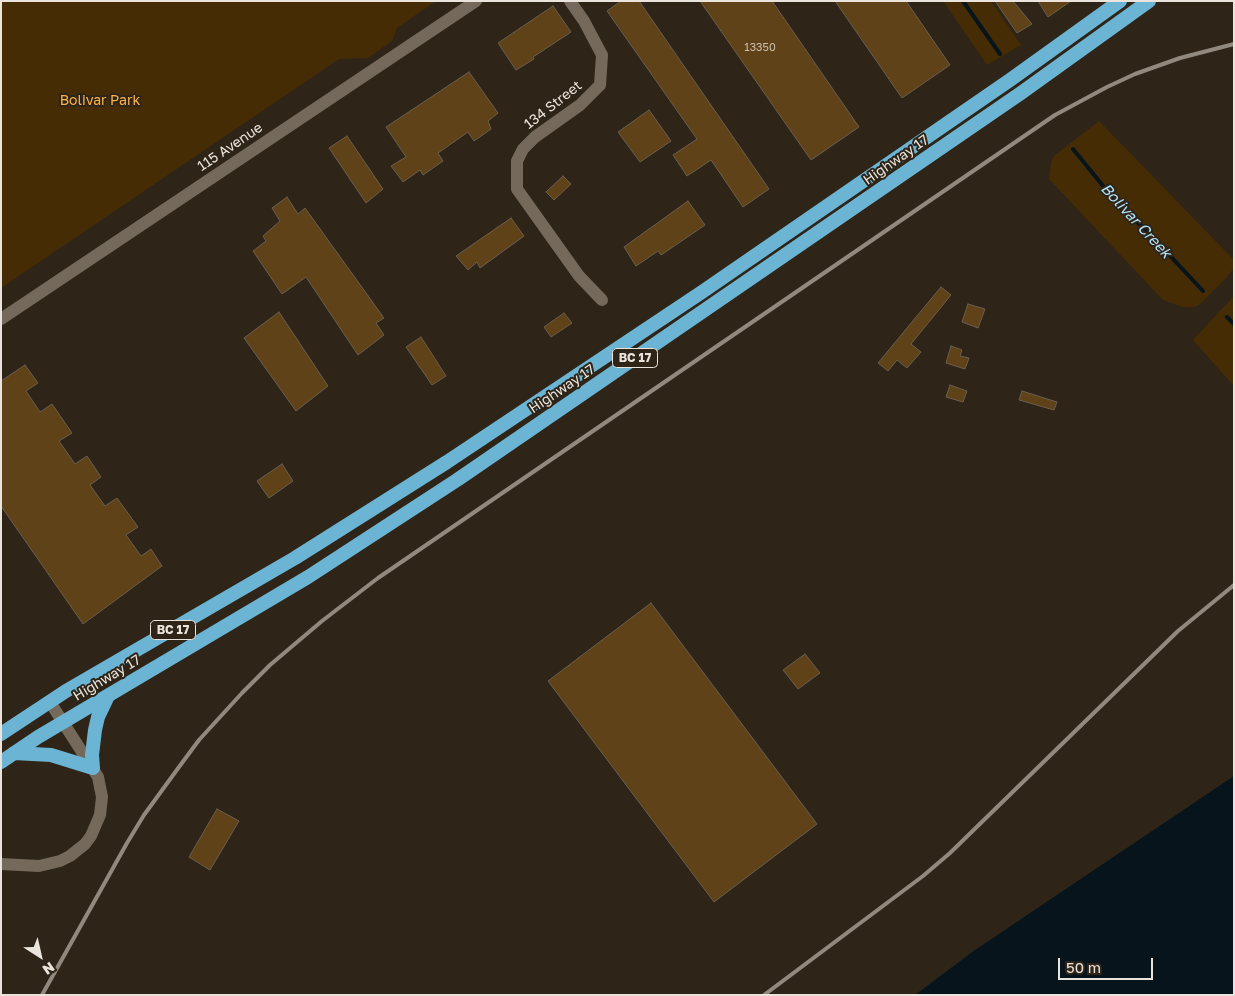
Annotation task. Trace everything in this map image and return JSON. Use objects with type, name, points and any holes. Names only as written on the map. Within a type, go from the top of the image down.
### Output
[{"type":"highway","name":"Highway 17","points":[[1,734],[50,702],[265,576],[447,462],[702,292],[1010,80],[1120,1]]},
{"type":"highway","name":"Highway 17","points":[[1,762],[63,722],[308,577],[457,480],[1013,99],[1149,1]]},
{"type":"highway","points":[[14,753],[51,755],[93,768],[92,755],[95,730],[98,717],[108,696]]},
{"type":"street","name":"115 Avenue","points":[[1,319],[476,1]]},
{"type":"street","name":"134 Street","points":[[570,1],[584,21],[602,55],[600,85],[580,105],[535,137],[523,149],[517,161],[517,189],[579,276],[602,300]]},
{"type":"street","points":[[1,864],[39,866],[60,862],[85,844],[91,836],[100,815],[101,787],[93,768],[50,702]]},
{"type":"green space","name":"Bolivar Park","points":[[1,1],[436,1],[397,28],[392,41],[368,58],[339,59],[1,288]]},
{"type":"green space","points":[[943,1],[991,1],[1021,45],[987,65]]},
{"type":"green space","points":[[1099,121],[1234,260],[1234,268],[1227,277],[1195,307],[1183,307],[1163,300],[1049,179],[1051,162],[1054,156]]},
{"type":"green space","points":[[1234,296],[1234,386],[1193,340]]},
{"type":"shaded area","points":[[1234,776],[1234,995],[915,995],[975,950]]},
{"type":"building","points":[[621,1],[639,1],[769,189],[743,207],[711,160],[687,176],[673,155],[697,139],[607,11]]},
{"type":"building","points":[[700,1],[772,1],[859,127],[811,160]]},
{"type":"building","points":[[835,1],[906,1],[950,65],[902,98]]},
{"type":"building","points":[[995,1],[1013,1],[1032,24],[1017,33]]},
{"type":"building","points":[[1038,1],[1071,1],[1048,17]]},
{"type":"building","points":[[553,6],[571,32],[516,70],[498,43]]},
{"type":"building","points":[[469,72],[498,113],[488,121],[491,129],[474,141],[468,132],[438,153],[443,161],[423,175],[420,170],[403,182],[391,166],[406,157],[386,127]]},
{"type":"building","points":[[649,110],[671,141],[640,162],[618,132]]},
{"type":"building","points":[[347,136],[383,189],[366,203],[329,148]]},
{"type":"building","points":[[563,176],[571,184],[554,200],[546,192]]},
{"type":"building","points":[[287,197],[298,214],[305,208],[384,318],[376,323],[384,335],[358,355],[306,277],[282,294],[253,251],[266,241],[263,236],[280,221],[272,208]]},
{"type":"building","points":[[688,201],[705,225],[661,255],[658,251],[636,266],[624,247]]},
{"type":"building","points":[[511,218],[524,236],[480,268],[477,262],[468,270],[456,256]]},
{"type":"building","points":[[941,287],[951,295],[911,344],[921,352],[907,368],[897,360],[888,371],[878,363]]},
{"type":"building","points":[[968,304],[985,309],[978,328],[962,322]]},
{"type":"building","points":[[279,312],[328,386],[296,411],[244,338]]},
{"type":"building","points":[[564,313],[572,323],[551,337],[544,327]]},
{"type":"building","points":[[421,337],[446,376],[432,385],[406,347]]},
{"type":"building","points":[[951,346],[962,350],[960,356],[969,358],[965,369],[946,363]]},
{"type":"building","points":[[25,365],[38,383],[26,391],[40,412],[52,404],[72,433],[59,441],[75,464],[87,456],[101,477],[90,485],[105,506],[117,498],[138,527],[126,535],[141,556],[151,549],[162,566],[83,624],[1,506],[1,381]]},
{"type":"building","points":[[950,385],[967,391],[963,402],[946,397]]},
{"type":"building","points":[[1022,391],[1057,402],[1054,410],[1019,400]]},
{"type":"building","points":[[282,464],[293,481],[269,498],[257,481]]},
{"type":"building","points":[[651,603],[817,824],[714,902],[548,681]]},
{"type":"building","points":[[805,654],[820,673],[798,689],[783,670]]},
{"type":"building","points":[[217,809],[239,821],[210,870],[189,857]]},
{"type":"waterway","name":"Bolivar Creek","points":[[963,1],[1000,54]]},
{"type":"waterway","name":"Bolivar Creek","points":[[1073,149],[1121,208],[1146,230],[1203,291]]},
{"type":"waterway","name":"Bolivar Creek","points":[[1227,317],[1234,324]]},
{"type":"railway","points":[[42,995],[144,815],[199,740],[270,665],[322,621],[378,578],[1055,115],[1135,74],[1180,58],[1234,44]]},
{"type":"railway","points":[[764,995],[923,876],[950,853],[1178,631],[1234,585]]}]
